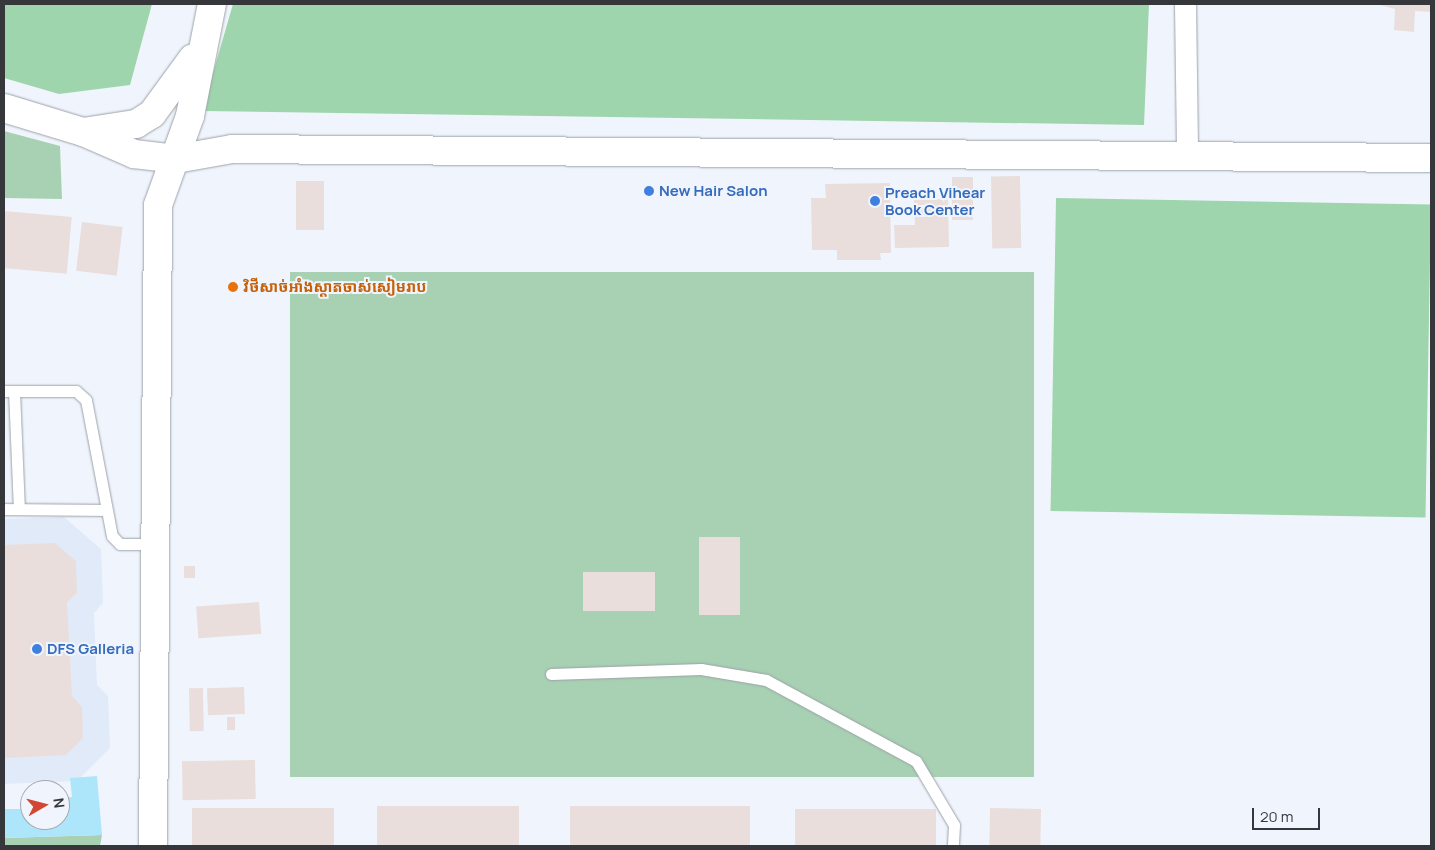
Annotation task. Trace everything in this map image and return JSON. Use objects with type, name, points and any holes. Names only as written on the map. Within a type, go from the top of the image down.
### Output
[{"type":"main road","points":[[154,846],[154,544],[158,205],[176,160],[190,116],[202,44],[212,4]]},
{"type":"main road","points":[[83,132],[136,124],[161,108],[202,44]]},
{"type":"main road","points":[[4,108],[83,132],[134,154],[176,160],[232,149],[1431,158]]},
{"type":"street","points":[[1185,4],[1187,156]]},
{"type":"lane","points":[[18,509],[9,391],[76,391],[86,400],[105,510],[112,536],[120,544],[154,544]]},
{"type":"lane","points":[[4,509],[105,510]]},
{"type":"lane","points":[[551,674],[701,669],[766,680],[916,761],[954,825],[953,846]]},
{"type":"shaded area","points":[[64,517],[101,549],[103,603],[94,613],[97,685],[108,696],[110,748],[77,781],[20,780],[20,783],[4,784],[4,519]]},
{"type":"green space","points":[[4,4],[152,4],[130,85],[59,94],[4,78]]},
{"type":"green space","points":[[233,4],[1149,4],[1144,125],[202,111]]},
{"type":"green space","points":[[4,131],[60,146],[62,199],[4,198]]},
{"type":"green space","points":[[1056,198],[1431,205],[1425,517],[1051,511]]},
{"type":"green space","points":[[290,272],[1034,272],[1034,777],[290,777]]},
{"type":"green space","points":[[102,835],[100,846],[4,846],[4,838]]},
{"type":"water","points":[[97,776],[102,835],[4,838],[4,809],[20,809],[20,830],[70,830],[70,797],[72,797],[70,778]]},
{"type":"building","points":[[1376,4],[1431,4],[1431,12],[1415,11],[1414,32],[1394,30],[1395,9]]},
{"type":"building","points":[[1020,176],[1021,248],[992,248],[991,177]]},
{"type":"building","points":[[952,177],[973,177],[973,220],[952,220]]},
{"type":"building","points":[[296,181],[324,181],[324,230],[296,230]]},
{"type":"building","points":[[890,183],[891,253],[880,253],[881,260],[837,260],[837,250],[812,250],[811,198],[826,198],[825,184]]},
{"type":"building","points":[[948,199],[949,247],[895,248],[894,225],[915,225],[914,200]]},
{"type":"building","points":[[4,211],[72,217],[67,274],[4,268]]},
{"type":"building","points":[[82,222],[123,227],[117,276],[76,271]]},
{"type":"building","points":[[699,537],[740,537],[740,615],[699,615]]},
{"type":"building","name":"DFS Galleria","points":[[55,543],[76,561],[77,593],[67,602],[72,696],[82,707],[83,738],[66,755],[4,758],[4,545]]},
{"type":"building","points":[[184,566],[195,566],[195,578],[184,578]]},
{"type":"building","points":[[583,572],[655,572],[655,611],[583,611]]},
{"type":"building","points":[[259,602],[261,634],[198,638],[196,606]]},
{"type":"building","points":[[244,687],[245,714],[208,715],[207,688]]},
{"type":"building","points":[[189,688],[203,688],[204,731],[190,731]]},
{"type":"building","points":[[227,717],[235,717],[235,730],[227,730]]},
{"type":"building","points":[[255,760],[256,799],[183,800],[182,761]]},
{"type":"building","points":[[377,806],[519,806],[519,846],[377,846]]},
{"type":"building","points":[[570,806],[750,806],[750,846],[570,846]]},
{"type":"building","points":[[192,808],[334,808],[334,846],[192,846]]},
{"type":"building","points":[[990,808],[1041,809],[1040,846],[989,846]]},
{"type":"building","points":[[795,809],[936,809],[936,846],[795,846]]},
{"type":"place","name":"New Hair Salon","points":[[649,191]]},
{"type":"place","name":"Preach Vihear Book Center","points":[[875,201]]},
{"type":"place","name":"វិថីសាច់អាំងស្តាតចាស់សៀមរាប","points":[[233,287]]},
{"type":"place","name":"DFS Galleria","points":[[37,649]]}]
